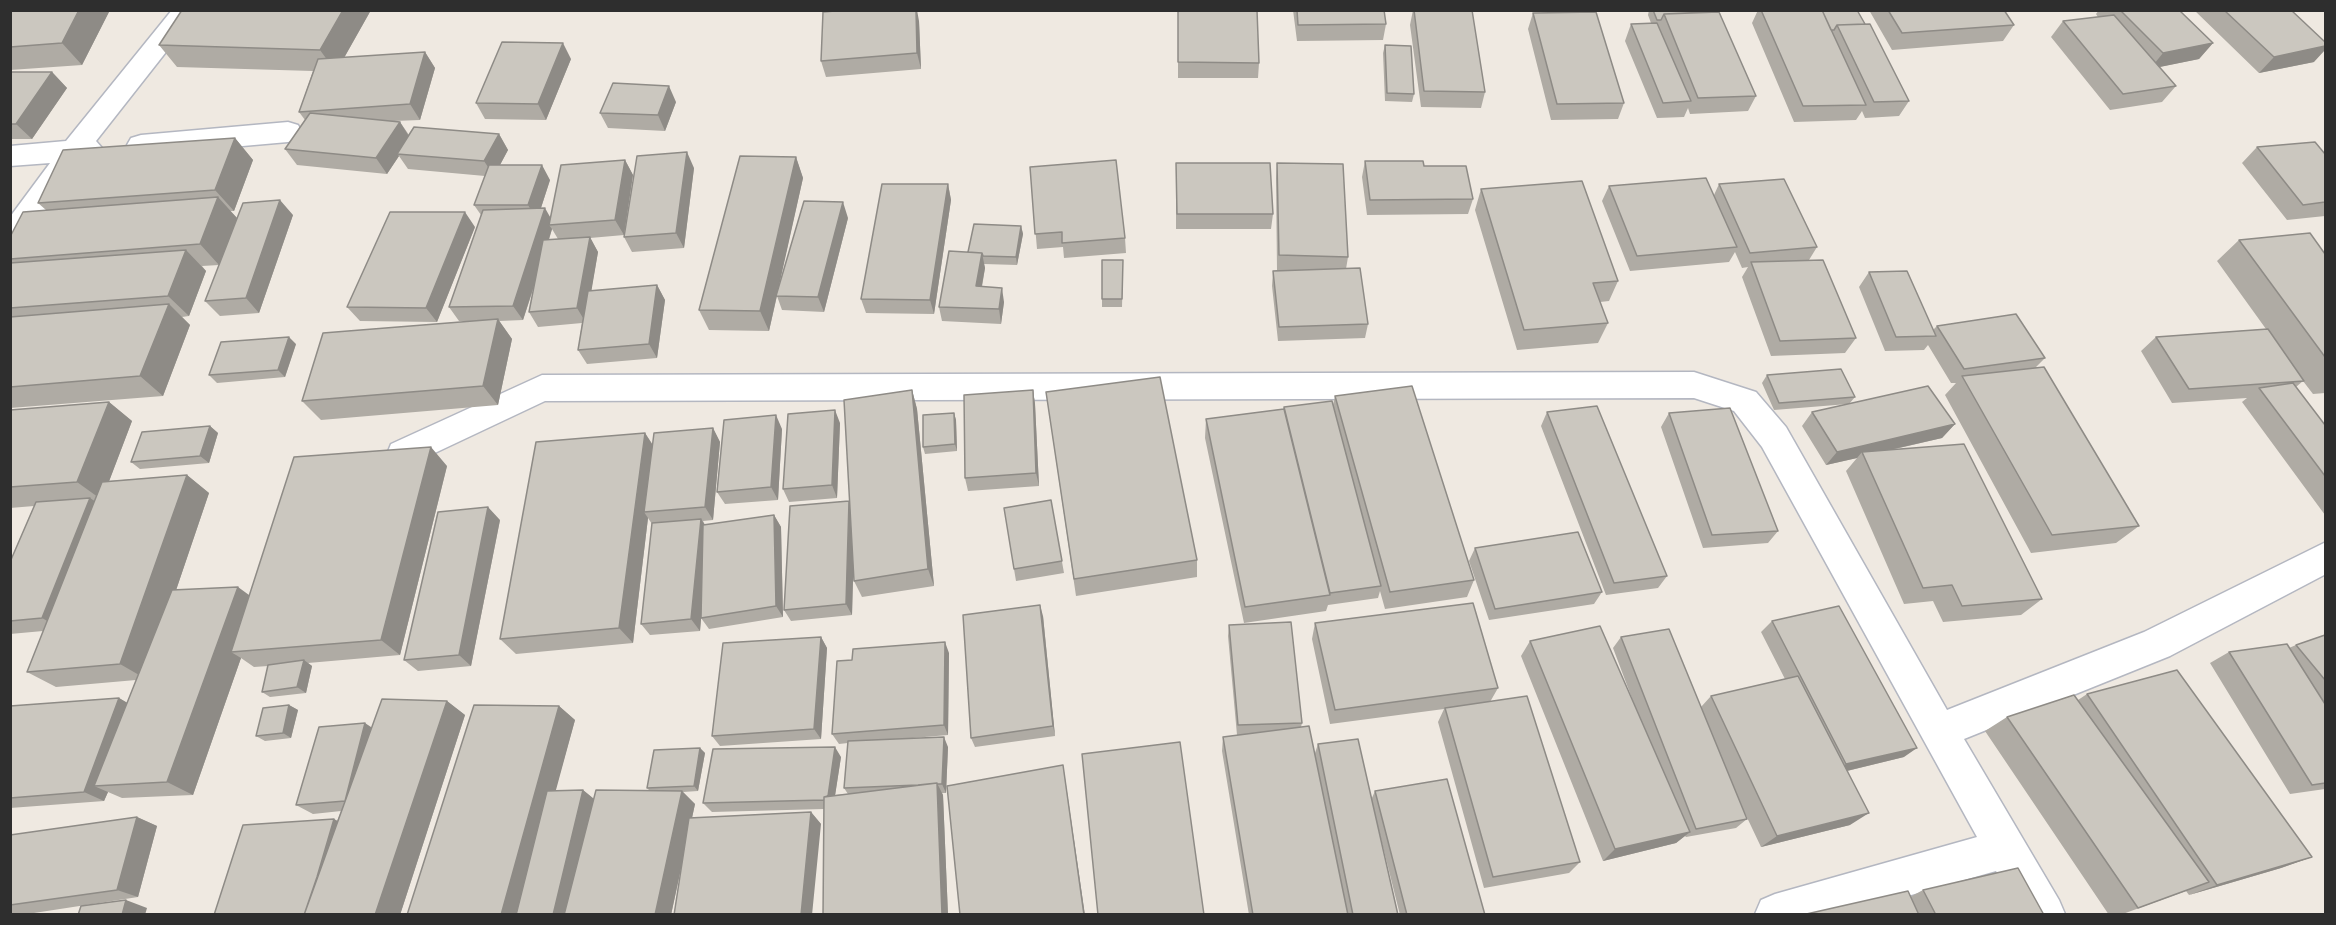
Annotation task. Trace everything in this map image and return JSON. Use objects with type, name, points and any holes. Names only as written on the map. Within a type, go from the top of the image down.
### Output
[{"type":"street","points":[[10,240],[74,150],[186,10]]},
{"type":"street","points":[[10,156],[288,132]]},
{"type":"street","points":[[403,454],[542,388],[1694,385],[1745,401],[1774,437],[2005,849],[2045,915]]},
{"type":"street","points":[[1939,731],[2157,644],[2325,557]]},
{"type":"street","points":[[1775,915],[2005,849]]},
{"type":"building","points":[[10,10],[79,10],[62,43],[10,47]]},
{"type":"building","points":[[182,10],[343,10],[320,50],[159,45]]},
{"type":"building","points":[[916,10],[917,53],[821,61],[823,12]]},
{"type":"building","points":[[1178,10],[1257,10],[1259,63],[1178,62]]},
{"type":"building","points":[[1297,10],[1384,10],[1386,24],[1298,25]]},
{"type":"building","points":[[1414,10],[1472,10],[1485,92],[1424,91]]},
{"type":"building","points":[[1653,10],[1707,10],[1708,12],[1664,14],[1661,20],[1657,20]]},
{"type":"building","points":[[1761,10],[1822,10],[1866,105],[1803,106]]},
{"type":"building","points":[[1822,10],[1857,10],[1865,24],[1837,25],[1834,30],[1831,30]]},
{"type":"building","points":[[1888,10],[2004,10],[2014,25],[1902,33]]},
{"type":"building","points":[[2120,10],[2179,10],[2213,43],[2163,53]]},
{"type":"building","points":[[2224,10],[2291,10],[2325,42],[2325,46],[2274,57]]},
{"type":"building","points":[[1596,12],[1624,103],[1557,104],[1533,13]]},
{"type":"building","points":[[1719,12],[1756,96],[1698,98],[1664,14]]},
{"type":"building","points":[[2114,15],[2176,86],[2123,94],[2063,21]]},
{"type":"building","points":[[1657,23],[1691,101],[1663,103],[1631,24]]},
{"type":"building","points":[[1870,24],[1909,101],[1874,102],[1837,25]]},
{"type":"building","points":[[502,42],[563,43],[538,104],[476,103]]},
{"type":"building","points":[[1385,45],[1411,46],[1414,94],[1387,93]]},
{"type":"building","points":[[425,52],[410,104],[299,112],[318,59]]},
{"type":"building","points":[[10,72],[52,72],[16,124],[10,124]]},
{"type":"building","points":[[613,83],[669,86],[658,115],[600,113]]},
{"type":"building","points":[[310,113],[400,122],[376,158],[285,149]]},
{"type":"building","points":[[414,127],[499,134],[484,161],[397,154]]},
{"type":"building","points":[[235,138],[215,190],[38,203],[63,150]]},
{"type":"building","points":[[2315,142],[2325,154],[2325,202],[2303,205],[2257,147]]},
{"type":"building","points":[[687,152],[676,233],[624,237],[637,156]]},
{"type":"building","points":[[740,156],[796,157],[760,311],[699,310]]},
{"type":"building","points":[[625,160],[615,220],[549,225],[561,165]]},
{"type":"building","points":[[1116,160],[1125,238],[1062,243],[1062,232],[1035,234],[1030,167]]},
{"type":"building","points":[[1365,161],[1423,161],[1424,166],[1466,166],[1473,199],[1370,200]]},
{"type":"building","points":[[1176,163],[1270,163],[1273,214],[1177,214]]},
{"type":"building","points":[[1277,163],[1343,164],[1348,257],[1279,255]]},
{"type":"building","points":[[489,165],[542,165],[528,205],[474,205]]},
{"type":"building","points":[[1706,178],[1737,247],[1637,256],[1609,186]]},
{"type":"building","points":[[1784,179],[1817,247],[1750,253],[1719,184]]},
{"type":"building","points":[[1582,181],[1618,281],[1593,283],[1608,323],[1524,330],[1481,189]]},
{"type":"building","points":[[882,184],[948,184],[930,300],[861,299]]},
{"type":"building","points":[[218,197],[200,244],[10,259],[10,237],[23,212]]},
{"type":"building","points":[[280,200],[246,298],[205,301],[243,203]]},
{"type":"building","points":[[804,201],[843,202],[818,297],[776,296]]},
{"type":"building","points":[[545,208],[513,306],[449,307],[483,210]]},
{"type":"building","points":[[390,212],[465,212],[426,308],[347,307]]},
{"type":"building","points":[[974,224],[1021,226],[1016,257],[983,256],[982,253],[968,252]]},
{"type":"building","points":[[2310,233],[2325,254],[2325,357],[2239,240]]},
{"type":"building","points":[[590,237],[577,308],[529,312],[543,240]]},
{"type":"building","points":[[186,250],[168,296],[10,308],[10,263]]},
{"type":"building","points":[[949,251],[982,253],[976,286],[1002,288],[999,309],[939,307]]},
{"type":"building","points":[[1102,260],[1123,260],[1122,299],[1102,299]]},
{"type":"building","points":[[1823,260],[1856,338],[1780,341],[1751,262]]},
{"type":"building","points":[[1360,268],[1368,324],[1279,327],[1273,271]]},
{"type":"building","points":[[1907,271],[1936,336],[1896,337],[1869,272]]},
{"type":"building","points":[[657,285],[649,344],[578,350],[588,291]]},
{"type":"building","points":[[169,304],[140,376],[10,387],[10,317]]},
{"type":"building","points":[[2016,314],[2045,358],[1964,369],[1937,326]]},
{"type":"building","points":[[498,319],[483,386],[302,401],[323,333]]},
{"type":"building","points":[[2268,329],[2304,381],[2189,389],[2156,337]]},
{"type":"building","points":[[289,337],[278,370],[209,375],[221,342]]},
{"type":"building","points":[[2044,367],[2139,526],[2052,535],[1962,376]]},
{"type":"building","points":[[1841,369],[1855,397],[1779,403],[1767,375]]},
{"type":"building","points":[[1160,377],[1197,560],[1074,579],[1046,392]]},
{"type":"building","points":[[2293,383],[2325,425],[2325,476],[2259,388]]},
{"type":"building","points":[[1412,386],[1474,580],[1390,592],[1335,396]]},
{"type":"building","points":[[1928,386],[1955,424],[1837,452],[1812,412]]},
{"type":"building","points":[[912,390],[928,569],[854,581],[844,400]]},
{"type":"building","points":[[1033,390],[1036,473],[965,478],[964,395]]},
{"type":"building","points":[[1332,401],[1381,586],[1330,593],[1284,407]]},
{"type":"building","points":[[109,402],[77,482],[10,487],[10,410]]},
{"type":"building","points":[[1597,406],[1667,576],[1614,583],[1547,412]]},
{"type":"building","points":[[1730,408],[1778,531],[1712,535],[1669,413]]},
{"type":"building","points":[[1284,409],[1330,595],[1245,607],[1206,419]]},
{"type":"building","points":[[835,410],[832,485],[783,489],[788,414]]},
{"type":"building","points":[[954,413],[955,444],[923,447],[923,415]]},
{"type":"building","points":[[776,415],[771,487],[717,492],[724,420]]},
{"type":"building","points":[[210,426],[200,456],[131,462],[142,432]]},
{"type":"building","points":[[713,428],[705,507],[644,512],[654,433]]},
{"type":"building","points":[[645,433],[619,628],[500,639],[536,442]]},
{"type":"building","points":[[1964,444],[2042,599],[1962,606],[1952,585],[1923,588],[1862,452]]},
{"type":"building","points":[[431,447],[381,640],[231,652],[294,457]]},
{"type":"building","points":[[187,475],[120,664],[27,672],[102,482]]},
{"type":"building","points":[[90,498],[42,618],[10,621],[10,562],[36,502]]},
{"type":"building","points":[[1051,500],[1062,561],[1014,569],[1004,508]]},
{"type":"building","points":[[849,501],[846,604],[784,610],[790,506]]},
{"type":"building","points":[[488,507],[459,655],[404,660],[438,512]]},
{"type":"building","points":[[774,515],[776,606],[701,618],[703,525]]},
{"type":"building","points":[[701,519],[691,619],[641,624],[652,523]]},
{"type":"building","points":[[1578,532],[1602,592],[1495,609],[1475,548]]},
{"type":"building","points":[[238,587],[167,782],[94,786],[172,590]]},
{"type":"building","points":[[1473,603],[1498,688],[1335,710],[1315,623]]},
{"type":"building","points":[[1040,605],[1053,726],[971,738],[963,615]]},
{"type":"building","points":[[1839,606],[1917,748],[1846,764],[1772,621]]},
{"type":"building","points":[[1291,622],[1302,723],[1238,725],[1229,625]]},
{"type":"building","points":[[1600,626],[1690,832],[1615,849],[1530,641]]},
{"type":"building","points":[[1669,629],[1747,819],[1696,829],[1621,637]]},
{"type":"building","points":[[2325,635],[2325,680],[2296,645]]},
{"type":"building","points":[[821,637],[814,729],[712,736],[723,643]]},
{"type":"building","points":[[945,642],[944,725],[832,734],[837,661],[852,660],[853,649]]},
{"type":"building","points":[[2287,644],[2325,704],[2325,783],[2312,785],[2229,652]]},
{"type":"building","points":[[304,660],[297,687],[262,692],[268,665]]},
{"type":"building","points":[[2177,670],[2312,857],[2217,885],[2087,694]]},
{"type":"building","points":[[1798,676],[1869,813],[1777,836],[1711,696]]},
{"type":"building","points":[[2074,695],[2209,882],[2138,908],[2007,717]]},
{"type":"building","points":[[1527,696],[1580,862],[1493,877],[1445,708]]},
{"type":"building","points":[[119,698],[84,792],[10,798],[10,706]]},
{"type":"building","points":[[382,699],[447,701],[375,915],[304,915]]},
{"type":"building","points":[[289,705],[283,733],[256,736],[263,708]]},
{"type":"building","points":[[474,705],[559,706],[501,915],[407,915]]},
{"type":"building","points":[[365,723],[345,801],[296,805],[319,727]]},
{"type":"building","points":[[1309,726],[1348,915],[1253,915],[1223,737]]},
{"type":"building","points":[[944,737],[942,784],[844,788],[848,741]]},
{"type":"building","points":[[1358,739],[1398,915],[1353,915],[1318,744]]},
{"type":"building","points":[[1180,742],[1204,915],[1098,915],[1082,754]]},
{"type":"building","points":[[835,747],[828,796],[824,797],[824,800],[703,803],[713,749]]},
{"type":"building","points":[[700,748],[694,786],[647,788],[654,750]]},
{"type":"building","points":[[1063,765],[1084,915],[960,915],[947,786]]},
{"type":"building","points":[[1447,779],[1485,915],[1407,915],[1375,791]]},
{"type":"building","points":[[937,783],[942,915],[823,915],[824,797]]},
{"type":"building","points":[[583,790],[553,915],[516,915],[547,791]]},
{"type":"building","points":[[596,790],[682,791],[655,915],[564,915]]},
{"type":"building","points":[[811,812],[801,915],[674,915],[689,818]]},
{"type":"building","points":[[137,817],[117,890],[10,905],[10,835]]},
{"type":"building","points":[[334,819],[304,915],[214,915],[243,825]]},
{"type":"building","points":[[2018,868],[2044,915],[1936,915],[1923,890]]},
{"type":"building","points":[[1908,891],[1919,915],[1802,915]]},
{"type":"building","points":[[126,900],[122,915],[78,915],[81,906]]}]
